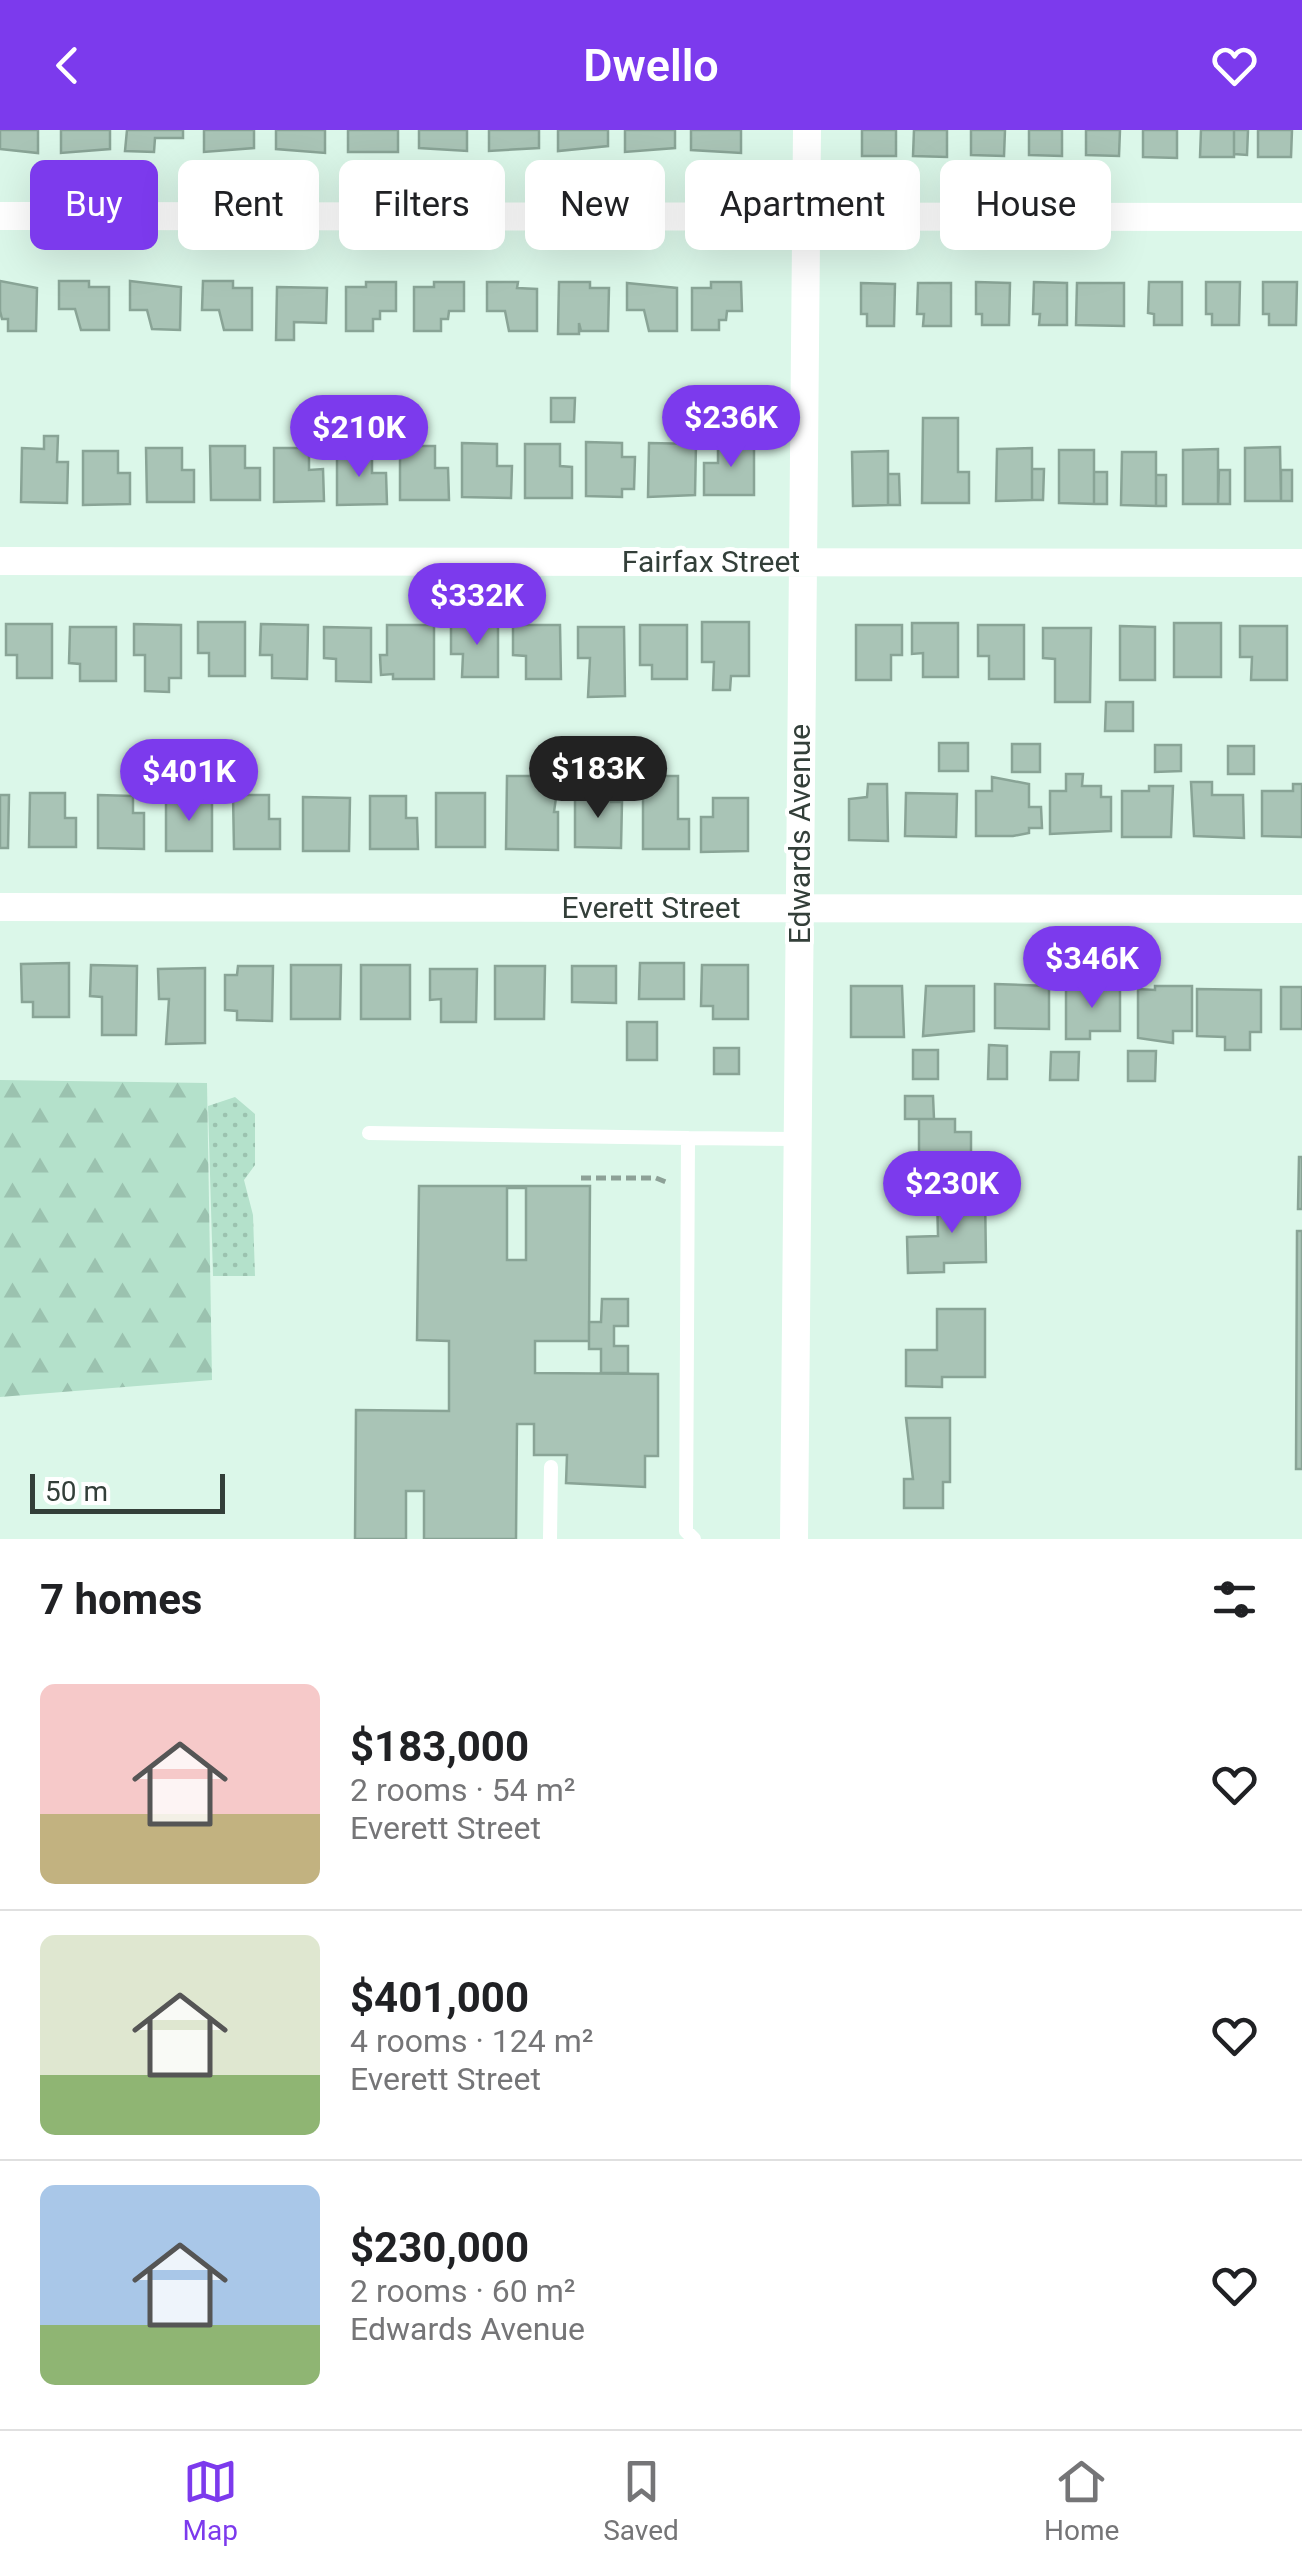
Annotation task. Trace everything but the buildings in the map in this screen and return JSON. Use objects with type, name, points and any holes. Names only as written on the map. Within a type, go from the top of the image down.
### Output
[{"type":"street","name":"Edwards Avenue","points":[[806,130],[806,160]]},
{"type":"street","points":[[0,216],[685,216]]},
{"type":"street","points":[[920,216],[1302,217]]},
{"type":"street","name":"Edwards Avenue","points":[[794,1539],[805,250]]},
{"type":"street","name":"Fairfax Street","points":[[0,561],[1302,563]]},
{"type":"street","name":"Everett Street","points":[[0,907],[1302,909]]},
{"type":"lane","points":[[370,1133],[798,1139]]},
{"type":"lane","points":[[688,1138],[686,1530],[694,1539]]},
{"type":"lane","points":[[550,1467],[550,1539]]},
{"type":"path","points":[[581,1178],[656,1178],[665,1180],[668,1186]]},
{"type":"green space","points":[[0,1080],[207,1083],[212,1380],[0,1397]]},
{"type":"green space","points":[[235,1097],[255,1114],[255,1165],[244,1180],[253,1215],[255,1276],[213,1276],[208,1106]]}]
